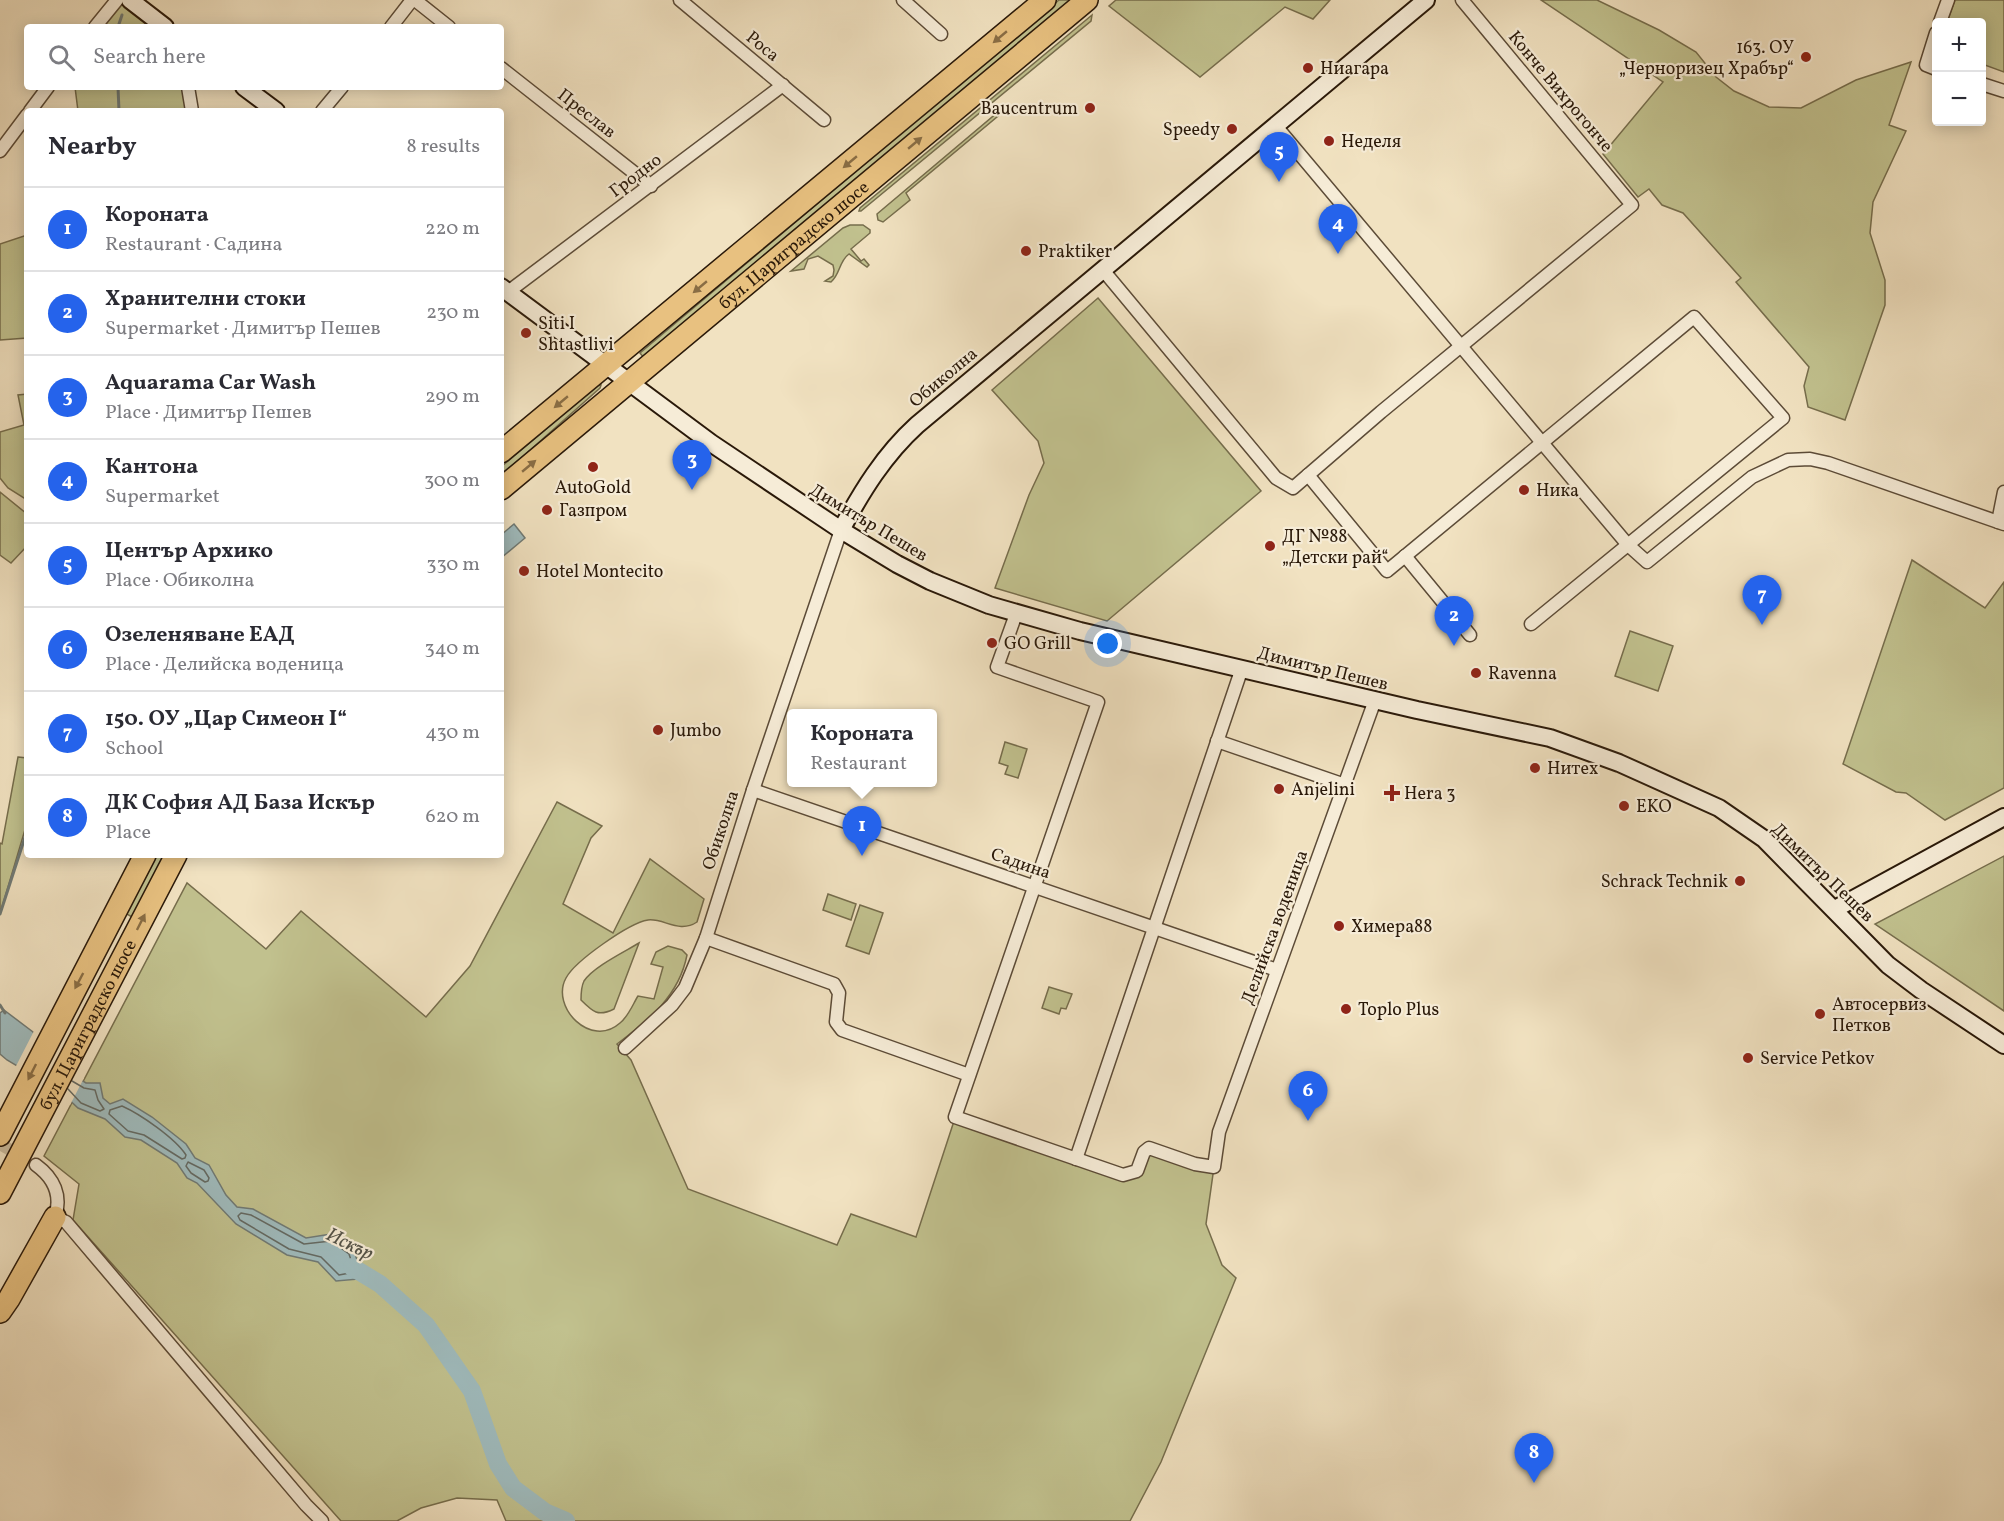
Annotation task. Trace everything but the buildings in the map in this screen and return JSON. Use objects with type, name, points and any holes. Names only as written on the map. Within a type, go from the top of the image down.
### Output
[{"type":"highway","name":"бул. Цариградско шосе","points":[[504,450],[1044,0]]},
{"type":"highway","name":"бул. Цариградско шосе","points":[[504,487],[1087,0]]},
{"type":"highway","name":"бул. Цариградско шосе","points":[[0,1135],[143,858]]},
{"type":"highway","name":"бул. Цариградско шосе","points":[[0,1193],[174,858]]},
{"type":"highway","points":[[0,1312],[55,1217]]},
{"type":"main road","points":[[130,0],[161,24]]},
{"type":"main road","name":"Обиколна","points":[[841,530],[868,482],[906,435],[1426,0]]},
{"type":"main road","points":[[248,90],[272,108]]},
{"type":"main road","name":"Димитър Пешев","points":[[504,290],[711,442],[841,530],[930,581],[988,605],[1080,631],[1550,738],[1619,763],[1719,808],[1764,839],[1888,965],[1921,990],[2004,1045]]},
{"type":"main road","points":[[1835,909],[2004,817]]},
{"type":"street","points":[[97,24],[117,0]]},
{"type":"street","points":[[394,24],[414,0],[446,24]]},
{"type":"street","name":"Роса","points":[[680,0],[824,120]]},
{"type":"street","points":[[903,0],[941,34]]},
{"type":"street","name":"Конче Вихрогонче","points":[[1461,346],[1632,204],[1462,0]]},
{"type":"street","points":[[1941,18],[1948,0]]},
{"type":"street","points":[[1932,46],[1926,65],[1932,67]]},
{"type":"street","name":"Преслав","points":[[504,70],[651,186]]},
{"type":"street","name":"Гродно","points":[[504,290],[651,186],[783,85]]},
{"type":"street","points":[[1986,85],[2004,91]]},
{"type":"street","points":[[32,108],[46,90]]},
{"type":"street","points":[[188,90],[192,108]]},
{"type":"street","points":[[324,108],[340,90]]},
{"type":"street","points":[[0,151],[24,119]]},
{"type":"street","points":[[1276,126],[1628,545],[1647,562],[1752,477],[1788,460],[1810,459],[1828,464],[2001,523],[2004,492]]},
{"type":"street","points":[[1103,270],[1276,478],[1293,488],[1461,346]]},
{"type":"street","points":[[1308,475],[1388,571],[1694,317],[1783,418],[1531,624]]},
{"type":"street","name":"Обиколна","points":[[626,1048],[672,1005],[686,988],[705,938],[841,530]]},
{"type":"street","points":[[1405,556],[1470,636]]},
{"type":"street","points":[[1016,614],[997,667],[1098,702],[955,1118],[1076,1159],[1242,668]]},
{"type":"street","name":"Делийска воденица","points":[[1076,1159],[1124,1175],[1137,1171],[1144,1152],[1149,1148],[1195,1164],[1214,1167],[1220,1132],[1276,970],[1284,954],[1376,700]]},
{"type":"street","points":[[1217,741],[1345,785]]},
{"type":"street","name":"Садина","points":[[753,790],[1276,970]]},
{"type":"street","points":[[705,938],[834,984],[839,993],[836,1022],[842,1030],[969,1076]]},
{"type":"street","points":[[36,1165],[53,1183],[58,1207],[55,1217],[66,1222],[322,1521]]},
{"type":"green space","points":[[117,0],[130,0],[161,24],[97,24]]},
{"type":"green space","points":[[1059,0],[1074,0],[644,358],[640,353]]},
{"type":"green space","points":[[1116,0],[1330,0],[1313,19],[1285,7],[1200,77],[1109,6]]},
{"type":"green space","points":[[1541,0],[1597,0],[1659,30],[1696,52],[1716,77],[1734,91],[1769,107],[1801,108],[1856,80],[1911,62],[1889,125],[1906,131],[1873,202],[1870,233],[1885,280],[1885,305],[1845,420],[1808,407],[1804,386],[1809,367],[1736,282],[1741,278],[1683,213],[1662,205],[1649,189],[1638,197],[1603,154],[1663,82]]},
{"type":"green space","points":[[1955,0],[2004,0],[2004,72],[1986,65],[1986,18],[1948,18]]},
{"type":"green space","points":[[1092,15],[1091,21],[859,211],[860,208]]},
{"type":"green space","points":[[75,90],[188,90],[192,108],[78,108]]},
{"type":"green space","points":[[1009,105],[1015,107],[1016,110],[1009,107],[906,193],[910,200],[883,222],[878,220],[877,214]]},
{"type":"green space","points":[[850,225],[863,225],[870,230],[870,233],[851,249],[861,261],[864,259],[869,265],[867,267],[849,254],[843,260],[831,282],[825,281],[833,276],[833,265],[818,256],[808,259],[804,269],[791,271],[843,228]]},
{"type":"green space","points":[[24,236],[24,338],[0,340],[0,244]]},
{"type":"green space","points":[[1098,298],[1261,491],[1107,621],[995,588],[1029,495],[1044,463],[1038,441],[992,390]]},
{"type":"green space","points":[[598,385],[601,385],[504,473],[504,464]]},
{"type":"green space","points":[[24,394],[24,425],[18,395]]},
{"type":"green space","points":[[24,425],[24,498],[8,488],[0,478],[0,432]]},
{"type":"green space","points":[[0,492],[24,512],[24,549],[11,563],[0,555]]},
{"type":"green space","points":[[1912,560],[1985,608],[2004,582],[2004,788],[1945,820],[1906,793],[1896,792],[1843,764]]},
{"type":"green space","points":[[1630,631],[1673,646],[1658,691],[1615,676]]},
{"type":"green space","points":[[1005,742],[1027,749],[1018,778],[1005,774],[1008,766],[999,763]]},
{"type":"green space","points":[[18,757],[24,758],[24,833],[0,914],[0,843],[2,844]]},
{"type":"green space","points":[[557,802],[602,826],[591,838],[563,904],[613,933],[650,859],[704,899],[697,922],[690,925],[678,926],[648,920],[616,935],[571,971],[563,989],[568,1012],[576,1021],[586,1028],[597,1031],[609,1030],[623,1020],[638,996],[654,999],[663,967],[651,964],[656,952],[668,946],[682,950],[687,955],[683,970],[670,995],[651,1016],[617,1044],[631,1060],[688,1189],[837,1245],[851,1214],[916,1237],[955,1118],[1123,1175],[1137,1171],[1144,1152],[1214,1167],[1206,1224],[1222,1265],[1236,1278],[1161,1462],[1130,1521],[506,1521],[497,1500],[457,1498],[421,1508],[397,1521],[341,1521],[73,1220],[79,1184],[44,1156],[187,883],[266,949],[301,911],[426,1017],[470,966]]},
{"type":"green space","points":[[2004,856],[2004,1011],[1875,924]]},
{"type":"green space","points":[[154,858],[163,858],[132,917],[125,913]]},
{"type":"green space","points":[[828,894],[856,904],[851,920],[823,910]]},
{"type":"green space","points":[[860,905],[883,913],[869,954],[846,946]]},
{"type":"green space","points":[[639,943],[614,1009],[604,1013],[592,1010],[581,1000],[584,981],[601,965]]},
{"type":"green space","points":[[1049,987],[1072,994],[1066,1009],[1061,1008],[1059,1014],[1042,1008]]},
{"type":"water","points":[[514,524],[525,538],[504,556],[504,532]]},
{"type":"water","points":[[4,1010],[33,1032],[57,1065],[86,1083],[100,1083],[103,1098],[110,1104],[123,1099],[152,1117],[186,1144],[195,1158],[209,1165],[226,1195],[237,1207],[253,1209],[306,1238],[331,1234],[354,1250],[358,1264],[371,1278],[336,1281],[318,1262],[287,1255],[236,1224],[197,1183],[187,1178],[177,1163],[141,1140],[125,1137],[105,1119],[78,1108],[61,1092],[7,1060],[0,1054],[0,1013]]},
{"type":"pier","points":[[35,1029],[59,1063],[84,1078],[70,1105],[60,1094],[15,1068]]},
{"type":"waterway","points":[[119,24],[122,15]]},
{"type":"waterway","points":[[118,90],[119,108]]},
{"type":"waterway","points":[[0,914],[24,840]]},
{"type":"waterway","points":[[0,1005],[5,1013]]},
{"type":"waterway","name":"Искър","points":[[352,1267],[380,1284],[426,1325],[472,1391],[498,1464],[513,1488],[545,1512],[566,1521]]},
{"type":"tunnel","points":[[0,1144],[36,1165]]},
{"type":"place","name":"163. ОУ „Черноризец Храбър“","points":[[1806,57]]},
{"type":"place","name":"Ниагара","points":[[1308,68]]},
{"type":"place","name":"Baucentrum","points":[[1090,108]]},
{"type":"place","name":"Speedy","points":[[1232,129]]},
{"type":"place","name":"Неделя","points":[[1329,141]]},
{"type":"place","name":"Център Архико","points":[[1279,182]]},
{"type":"place","name":"Praktiker","points":[[1026,251]]},
{"type":"place","name":"Кантона","points":[[1338,254]]},
{"type":"place","name":"Siti I Shtastlivi","points":[[526,333]]},
{"type":"place","name":"AutoGold","points":[[593,467]]},
{"type":"place","name":"Aquarama Car Wash","points":[[692,490]]},
{"type":"place","name":"Ника","points":[[1524,490]]},
{"type":"place","name":"Газпром","points":[[547,510]]},
{"type":"place","name":"ДГ №88 „Детски рай“","points":[[1270,546]]},
{"type":"place","name":"Hotel Montecito","points":[[524,571]]},
{"type":"place","name":"150. ОУ „Цар Симеон I“","points":[[1762,625]]},
{"type":"place","name":"GO Grill","points":[[992,643]]},
{"type":"place","name":"Хранителни стоки","points":[[1454,646]]},
{"type":"place","name":"Ravenna","points":[[1476,673]]},
{"type":"place","name":"Jumbo","points":[[658,730]]},
{"type":"place","name":"Нитех","points":[[1535,768]]},
{"type":"place","name":"Anjelini","points":[[1279,789]]},
{"type":"place","name":"Hera 3","points":[[1392,793]]},
{"type":"place","name":"EKO","points":[[1624,806]]},
{"type":"place","name":"Короната","points":[[862,856]]},
{"type":"place","name":"Schrack Technik","points":[[1740,881]]},
{"type":"place","name":"Химера88","points":[[1339,926]]},
{"type":"place","name":"Toplo Plus","points":[[1346,1009]]},
{"type":"place","name":"Автосервиз Петков","points":[[1820,1014]]},
{"type":"place","name":"Service Petkov","points":[[1748,1058]]},
{"type":"place","name":"Озеленяване ЕАД","points":[[1308,1121]]},
{"type":"place","name":"ДК София АД База Искър","points":[[1534,1483]]}]
